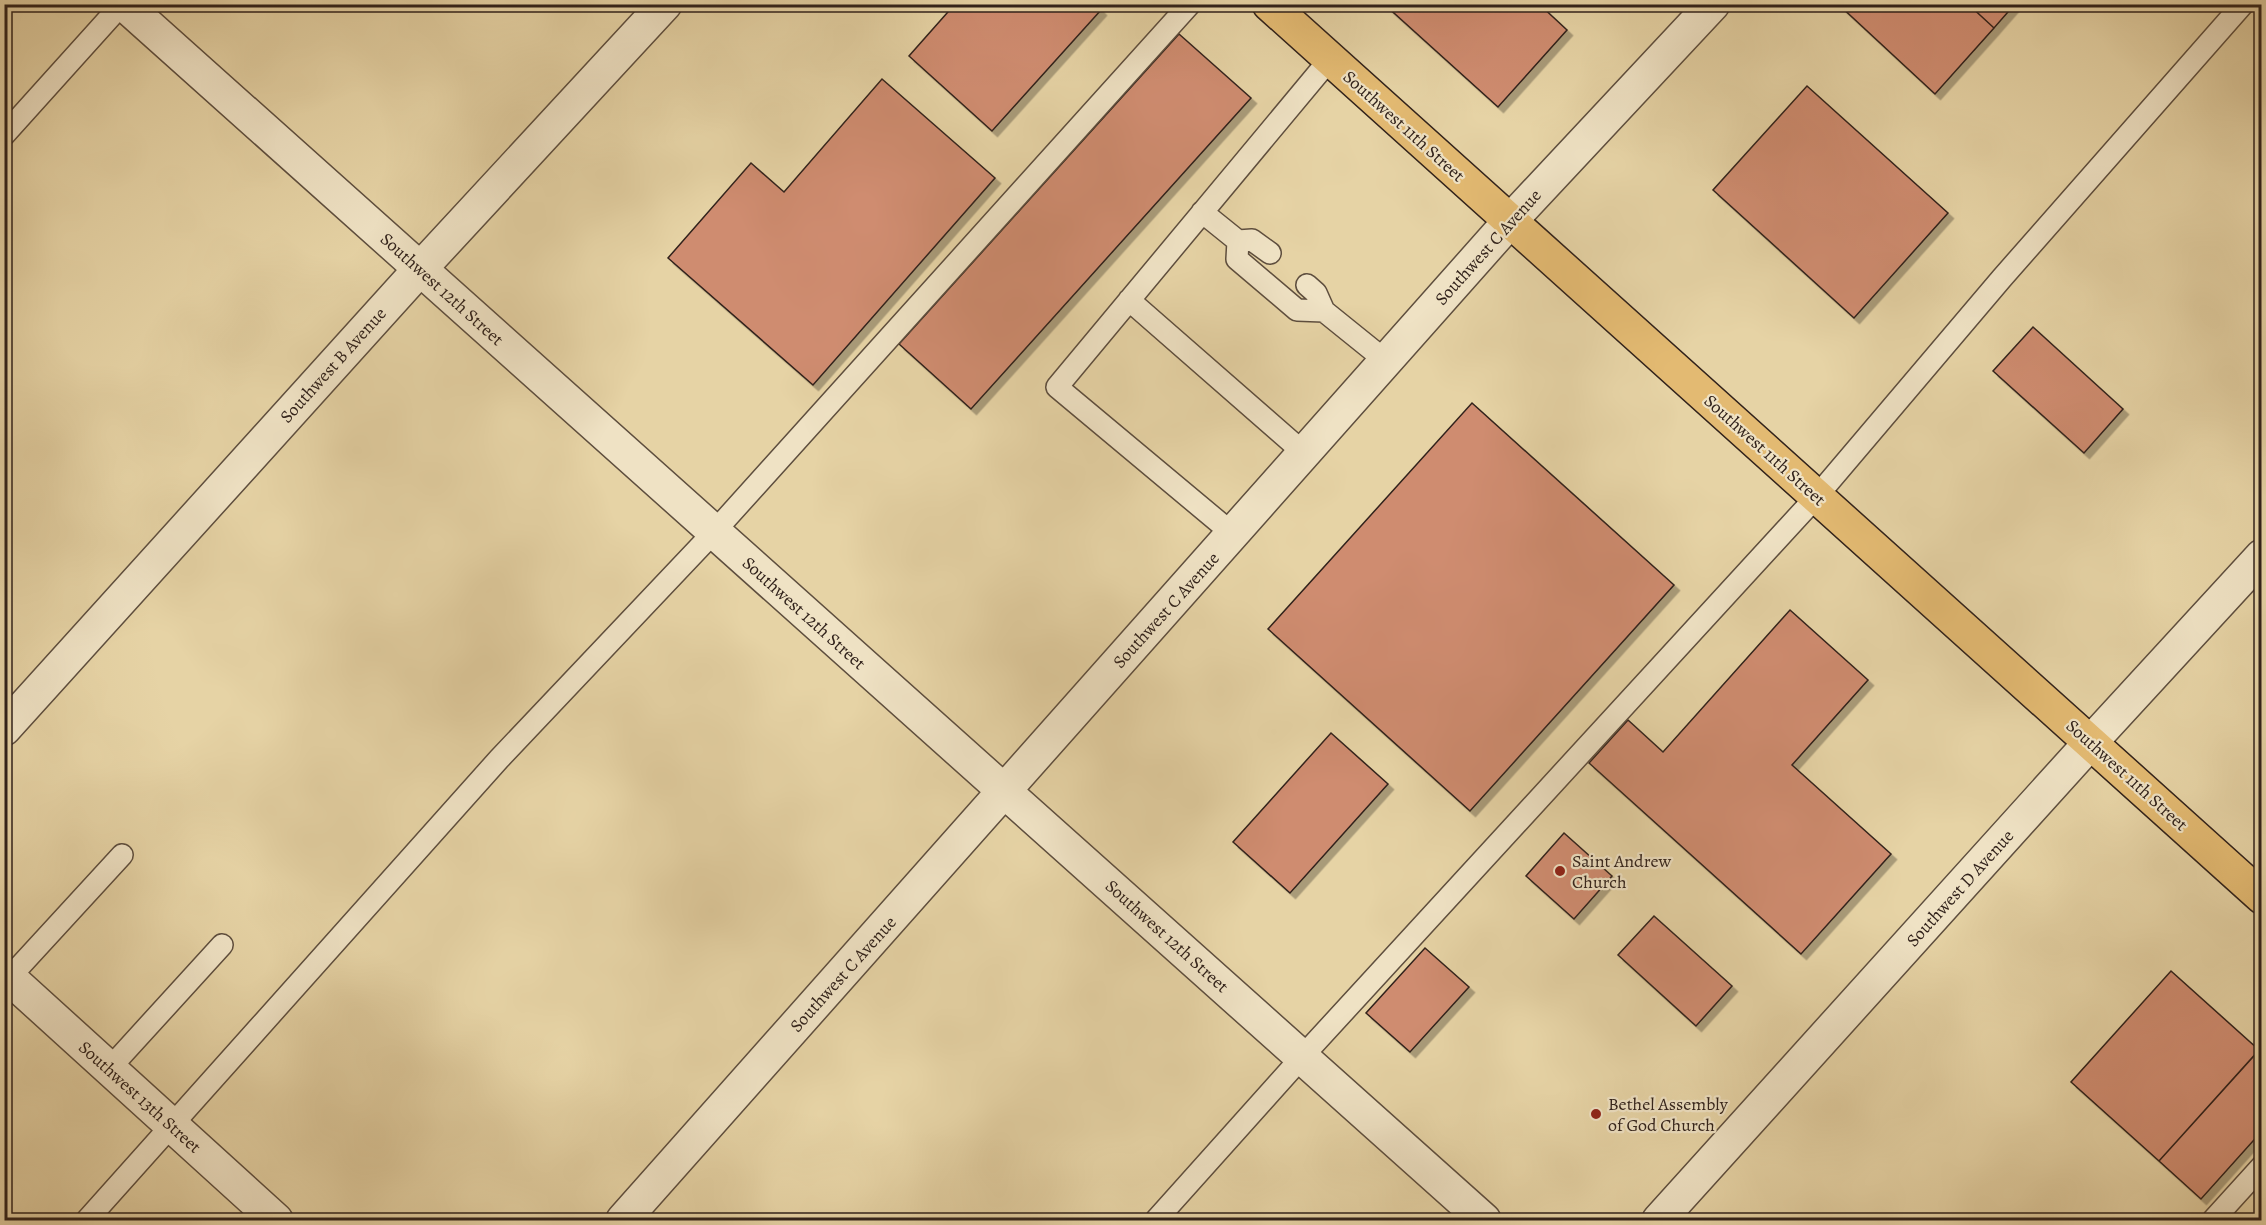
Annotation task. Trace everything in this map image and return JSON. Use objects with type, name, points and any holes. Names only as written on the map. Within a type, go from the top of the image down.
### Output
[{"type":"main road","name":"Southwest 11th Street","points":[[1269,4],[2262,897]]},
{"type":"street","name":"Southwest 12th Street","points":[[123,4],[1484,1221]]},
{"type":"street","name":"Southwest B Avenue","points":[[4,729],[420,269],[665,4]]},
{"type":"street","name":"Southwest C Avenue","points":[[623,1221],[1510,221],[1713,4]]},
{"type":"street","name":"Southwest D Avenue","points":[[1659,1221],[2090,743],[2262,556]]},
{"type":"street","name":"Southwest 13th Street","points":[[7,975],[276,1221]]},
{"type":"lane","points":[[4,135],[123,4]]},
{"type":"lane","points":[[87,1221],[499,759],[714,532],[1190,4]]},
{"type":"lane","points":[[1156,1221],[1302,1058],[1817,496],[2002,278],[2243,4]]},
{"type":"lane","points":[[1233,534],[1057,387],[1330,60]]},
{"type":"lane","points":[[1202,212],[1238,241],[1252,240],[1270,253]]},
{"type":"lane","points":[[1238,241],[1237,259],[1297,310],[1324,310]]},
{"type":"lane","points":[[1307,285],[1316,293],[1324,310],[1386,361]]},
{"type":"lane","points":[[1130,300],[1304,453]]},
{"type":"lane","points":[[7,975],[122,855]]},
{"type":"lane","points":[[109,1069],[222,945]]},
{"type":"lane","points":[[2213,1221],[2262,1166]]},
{"type":"building","points":[[955,4],[1095,4],[1101,10],[992,131],[909,56]]},
{"type":"building","points":[[1384,4],[1539,4],[1567,30],[1498,107]]},
{"type":"building","points":[[1838,4],[1968,4],[1994,28],[1935,94]]},
{"type":"building","points":[[1968,4],[2015,4],[1994,28]]},
{"type":"building","points":[[1179,34],[1251,98],[971,409],[899,344]]},
{"type":"building","points":[[882,79],[995,178],[813,385],[668,258],[751,163],[784,192]]},
{"type":"building","points":[[1807,86],[1948,213],[1854,318],[1713,190]]},
{"type":"building","points":[[2033,327],[2123,409],[2084,453],[1993,371]]},
{"type":"building","points":[[1472,403],[1674,585],[1470,811],[1268,629]]},
{"type":"building","points":[[1790,610],[1868,680],[1792,765],[1891,854],[1801,954],[1589,763],[1628,720],[1663,752]]},
{"type":"building","points":[[1331,733],[1388,784],[1290,893],[1233,842]]},
{"type":"building","points":[[1564,833],[1612,876],[1574,919],[1526,876]]},
{"type":"building","points":[[1654,916],[1732,986],[1696,1026],[1618,955]]},
{"type":"building","points":[[1425,948],[1469,987],[1410,1052],[1366,1013]]},
{"type":"building","points":[[2171,971],[2259,1050],[2159,1161],[2071,1082]]},
{"type":"building","points":[[2262,1047],[2262,1131],[2201,1199],[2159,1161]]},
{"type":"place","name":"Saint Andrew Church","points":[[1560,871]]},
{"type":"place","name":"Bethel Assembly of God Church","points":[[1596,1114]]}]
